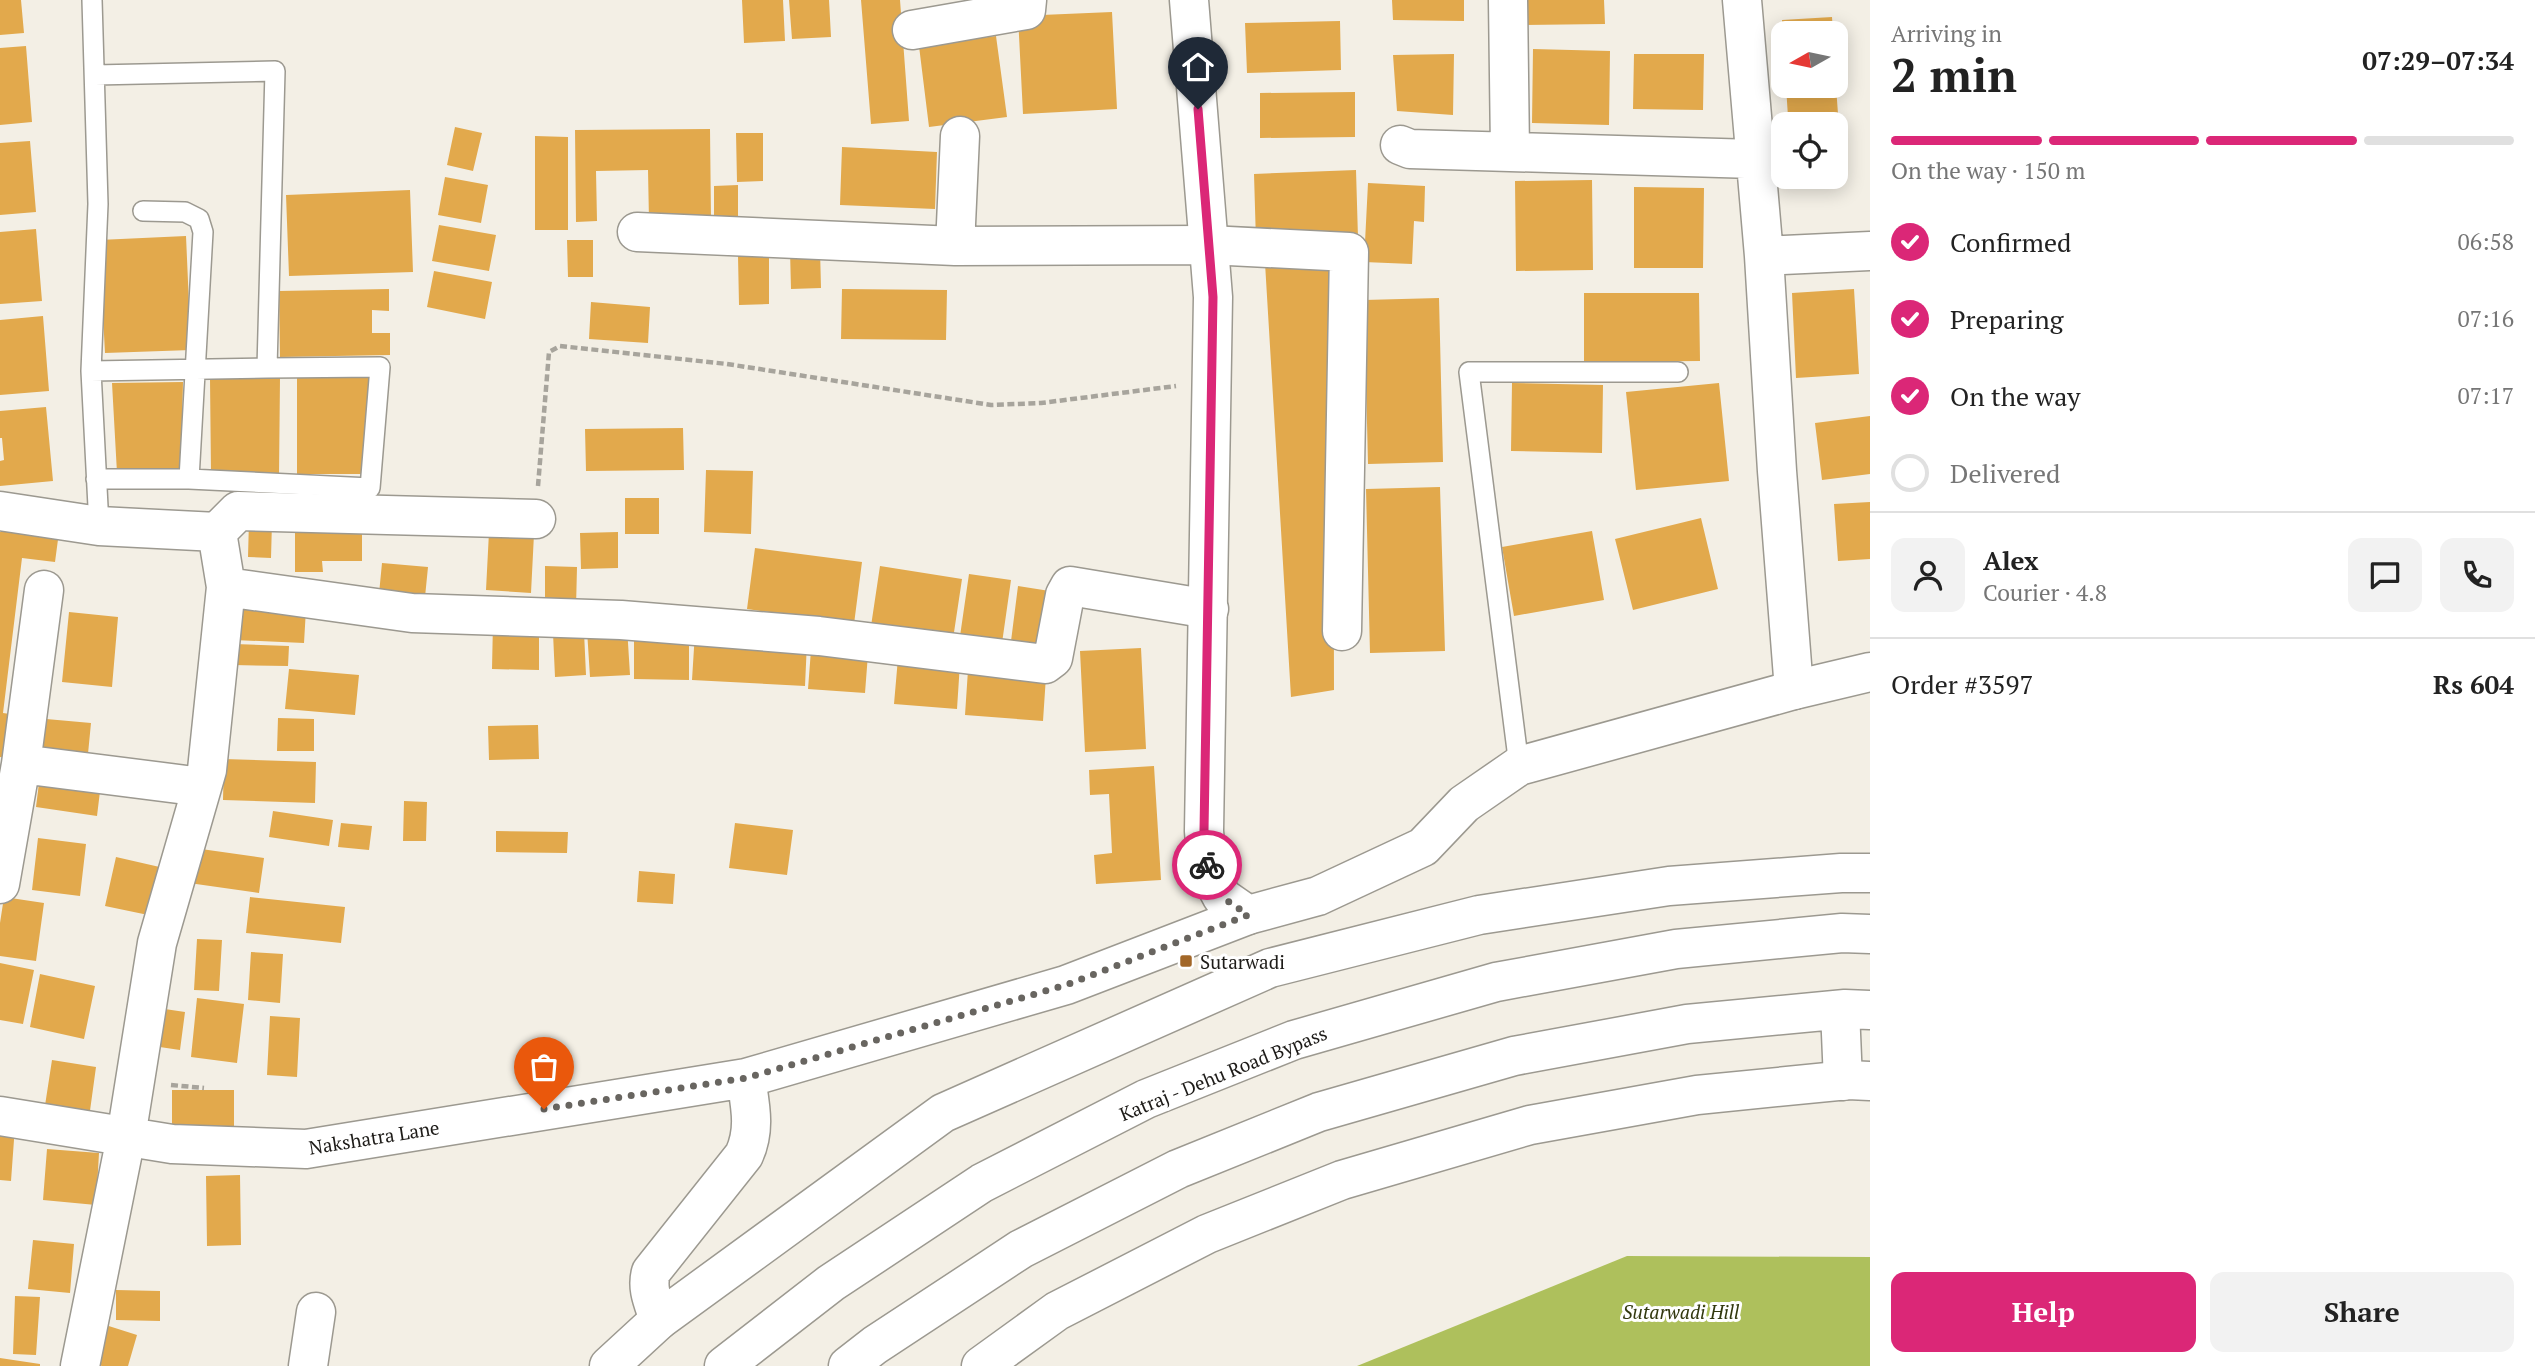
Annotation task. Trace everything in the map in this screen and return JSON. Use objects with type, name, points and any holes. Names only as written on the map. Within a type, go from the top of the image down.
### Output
[{"type":"main road","points":[[912,30],[1026,9],[1027,0]]},
{"type":"main road","points":[[1189,0],[1213,297],[1204,831],[1207,869],[1222,897],[1248,915]]},
{"type":"main road","points":[[1508,0],[1510,151]]},
{"type":"main road","points":[[1741,0],[1764,256],[1794,690]]},
{"type":"main road","points":[[955,246],[960,136]]},
{"type":"main road","points":[[1400,145],[1410,149],[1754,159]]},
{"type":"main road","points":[[637,232],[955,246],[1209,245],[1349,251],[1342,631]]},
{"type":"main road","points":[[1764,256],[1870,251]]},
{"type":"main road","points":[[0,511],[99,526],[217,532],[238,511],[536,519]]},
{"type":"main road","points":[[80,1366],[126,1137],[157,943],[207,770],[226,587],[217,532]]},
{"type":"main road","points":[[226,587],[412,613],[621,620],[819,636],[1045,664],[1053,658],[1065,595],[1070,586],[1209,609]]},
{"type":"main road","points":[[0,884],[21,764],[44,590]]},
{"type":"main road","name":"Nakshatra Lane","points":[[0,1116],[172,1144],[306,1149],[746,1078],[1066,985],[1248,915],[1318,896],[1423,847],[1464,804],[1519,766],[1794,690],[1870,672]]},
{"type":"main road","points":[[21,764],[202,787]]},
{"type":"main road","points":[[609,1366],[659,1320],[943,1113],[1270,968],[1479,915],[1669,886],[1870,873]]},
{"type":"main road","name":"Katraj - Dehu Road Bypass","points":[[724,1366],[831,1283],[982,1183],[1146,1099],[1294,1040],[1496,982],[1676,949],[1842,933],[1870,933]]},
{"type":"main road","points":[[848,1366],[875,1345],[1021,1249],[1178,1169],[1319,1112],[1514,1056],[1687,1024],[1855,1010],[1857,1081],[1697,1095],[1530,1125],[1342,1180],[1207,1234],[1057,1311],[981,1366]]},
{"type":"main road","points":[[659,1320],[650,1294],[648,1282],[651,1272],[744,1155],[751,1141],[752,1120],[746,1078]]},
{"type":"main road","points":[[308,1366],[316,1312]]},
{"type":"lane","points":[[92,0],[98,204],[91,371],[99,526]]},
{"type":"lane","points":[[95,75],[275,71],[267,368]]},
{"type":"lane","points":[[144,211],[185,212],[199,219],[202,232],[189,479]]},
{"type":"lane","points":[[91,371],[380,367],[370,488],[189,479],[96,479]]},
{"type":"lane","points":[[1519,766],[1469,372],[1678,372]]},
{"type":"path","points":[[536,519],[549,352],[561,346],[727,363],[991,405],[1041,403],[1212,382]]},
{"type":"green space","name":"Sutarwadi Hill","points":[[1627,1256],[1870,1257],[1870,1366],[1357,1366]]},
{"type":"building","points":[[0,0],[21,0],[24,33],[0,35]]},
{"type":"building","points":[[742,0],[783,0],[785,41],[744,43]]},
{"type":"building","points":[[789,0],[829,0],[831,37],[792,39]]},
{"type":"building","points":[[861,0],[900,0],[909,121],[871,124]]},
{"type":"building","points":[[1392,0],[1464,0],[1464,21],[1393,20]]},
{"type":"building","points":[[1524,0],[1604,0],[1605,24],[1524,25]]},
{"type":"building","points":[[1112,12],[1117,109],[1023,114],[1018,16]]},
{"type":"building","points":[[1832,17],[1832,21],[1782,21]]},
{"type":"building","points":[[1340,21],[1341,70],[1247,73],[1245,23]]},
{"type":"building","points":[[996,36],[1007,117],[929,127],[919,46]]},
{"type":"building","points":[[26,46],[32,122],[0,125],[0,48]]},
{"type":"building","points":[[1533,49],[1610,51],[1609,125],[1532,123]]},
{"type":"building","points":[[1454,54],[1453,115],[1397,111],[1393,55]]},
{"type":"building","points":[[1634,54],[1704,54],[1703,110],[1633,109]]},
{"type":"building","points":[[1355,92],[1355,137],[1260,138],[1260,93]]},
{"type":"building","points":[[1787,98],[1837,98],[1838,112],[1788,112]]},
{"type":"building","points":[[455,127],[482,133],[473,171],[447,165]]},
{"type":"building","points":[[710,129],[711,220],[649,221],[648,170],[596,171],[597,221],[576,222],[575,130]]},
{"type":"building","points":[[736,133],[763,133],[763,181],[737,182]]},
{"type":"building","points":[[535,136],[568,137],[568,230],[535,230]]},
{"type":"building","points":[[30,141],[36,212],[0,215],[0,143]]},
{"type":"building","points":[[842,147],[937,152],[935,209],[840,205]]},
{"type":"building","points":[[1356,170],[1358,238],[1256,242],[1254,174]]},
{"type":"building","points":[[445,177],[488,185],[481,223],[438,215]]},
{"type":"building","points":[[1592,180],[1593,270],[1516,271],[1515,181]]},
{"type":"building","points":[[1368,183],[1425,186],[1424,222],[1414,221],[1412,264],[1364,262]]},
{"type":"building","points":[[738,185],[738,225],[714,225],[714,186]]},
{"type":"building","points":[[1634,187],[1704,188],[1703,268],[1634,268]]},
{"type":"building","points":[[410,190],[413,272],[289,276],[286,195]]},
{"type":"building","points":[[439,225],[496,235],[489,271],[432,261]]},
{"type":"building","points":[[36,229],[42,301],[0,304],[0,232]]},
{"type":"building","points":[[186,236],[191,350],[105,353],[99,240]]},
{"type":"building","points":[[567,240],[593,240],[593,277],[568,277]]},
{"type":"building","points":[[820,249],[821,288],[791,289],[790,250]]},
{"type":"building","points":[[769,255],[769,304],[739,305],[738,256]]},
{"type":"building","points":[[1333,259],[1334,690],[1291,697],[1265,263]]},
{"type":"building","points":[[434,271],[492,282],[485,319],[427,307]]},
{"type":"building","points":[[389,289],[389,311],[372,310],[372,333],[390,333],[390,355],[280,357],[279,291]]},
{"type":"building","points":[[842,289],[947,290],[946,340],[841,339]]},
{"type":"building","points":[[1854,289],[1859,374],[1796,378],[1792,293]]},
{"type":"building","points":[[1584,293],[1699,293],[1700,361],[1584,362]]},
{"type":"building","points":[[1439,298],[1443,462],[1368,464],[1364,300]]},
{"type":"building","points":[[591,302],[650,307],[648,343],[589,339]]},
{"type":"building","points":[[43,316],[49,391],[0,395],[0,320]]},
{"type":"building","points":[[369,377],[362,474],[297,474],[297,378]]},
{"type":"building","points":[[280,378],[279,476],[211,474],[210,379]]},
{"type":"building","points":[[183,382],[181,468],[117,473],[112,383]]},
{"type":"building","points":[[1512,383],[1603,385],[1602,453],[1511,451]]},
{"type":"building","points":[[1719,383],[1729,481],[1636,490],[1626,392]]},
{"type":"building","points":[[46,407],[53,481],[0,486],[0,461],[4,460],[0,438],[0,411]]},
{"type":"building","points":[[1870,416],[1870,474],[1822,480],[1815,423]]},
{"type":"building","points":[[683,428],[684,470],[586,471],[585,429]]},
{"type":"building","points":[[706,470],[753,471],[751,534],[704,532]]},
{"type":"building","points":[[1440,487],[1445,651],[1370,653],[1366,489]]},
{"type":"building","points":[[625,498],[659,498],[659,534],[625,534]]},
{"type":"building","points":[[1870,502],[1870,559],[1838,561],[1834,504]]},
{"type":"building","points":[[1701,518],[1718,589],[1633,610],[1615,539]]},
{"type":"building","points":[[249,520],[272,522],[271,558],[248,557]]},
{"type":"building","points":[[295,527],[362,527],[362,561],[322,561],[323,572],[295,572]]},
{"type":"building","points":[[1592,531],[1604,600],[1514,616],[1502,547]]},
{"type":"building","points":[[0,532],[59,532],[55,562],[22,558],[3,713],[24,716],[18,760],[0,757]]},
{"type":"building","points":[[489,532],[534,534],[531,593],[486,590]]},
{"type":"building","points":[[618,532],[618,568],[581,569],[580,533]]},
{"type":"building","points":[[755,548],[862,562],[854,624],[747,609]]},
{"type":"building","points":[[382,563],[428,567],[424,607],[378,604]]},
{"type":"building","points":[[545,566],[577,567],[576,608],[545,607]]},
{"type":"building","points":[[880,566],[962,579],[953,639],[871,626]]},
{"type":"building","points":[[969,574],[1011,580],[1001,650],[959,643]]},
{"type":"building","points":[[1018,586],[1056,592],[1047,655],[1010,649]]},
{"type":"building","points":[[236,606],[306,609],[304,643],[234,640]]},
{"type":"building","points":[[69,612],[118,617],[112,687],[62,682]]},
{"type":"building","points":[[493,622],[539,622],[539,670],[492,669]]},
{"type":"building","points":[[627,627],[630,675],[590,677],[587,630]]},
{"type":"building","points":[[584,632],[586,675],[555,677],[553,633]]},
{"type":"building","points":[[634,632],[689,632],[689,680],[634,679]]},
{"type":"building","points":[[695,632],[807,642],[805,686],[692,680]]},
{"type":"building","points":[[234,644],[289,646],[288,666],[233,665]]},
{"type":"building","points":[[1141,648],[1146,749],[1085,752],[1080,651]]},
{"type":"building","points":[[811,650],[868,654],[865,693],[808,689]]},
{"type":"building","points":[[898,658],[960,663],[957,709],[894,704]]},
{"type":"building","points":[[289,669],[359,675],[355,715],[285,709]]},
{"type":"building","points":[[968,670],[1046,676],[1043,721],[965,715]]},
{"type":"building","points":[[35,718],[91,723],[87,764],[31,758]]},
{"type":"building","points":[[278,718],[314,719],[314,751],[277,751]]},
{"type":"building","points":[[538,725],[539,759],[489,760],[488,726]]},
{"type":"building","points":[[224,759],[316,762],[315,803],[223,800]]},
{"type":"building","points":[[1154,766],[1161,880],[1096,884],[1094,855],[1112,853],[1109,794],[1090,795],[1089,770]]},
{"type":"building","points":[[40,775],[101,783],[97,816],[36,807]]},
{"type":"building","points":[[404,801],[427,802],[426,841],[403,841]]},
{"type":"building","points":[[273,811],[333,820],[329,846],[269,837]]},
{"type":"building","points":[[341,823],[372,826],[369,850],[338,847]]},
{"type":"building","points":[[735,823],[793,830],[787,875],[729,868]]},
{"type":"building","points":[[496,831],[568,832],[567,853],[496,852]]},
{"type":"building","points":[[38,838],[86,844],[80,896],[32,890]]},
{"type":"building","points":[[194,848],[264,858],[259,893],[189,883]]},
{"type":"building","points":[[116,857],[164,868],[153,916],[105,906]]},
{"type":"building","points":[[639,871],[675,874],[673,904],[637,902]]},
{"type":"building","points":[[4,897],[44,903],[36,961],[0,956],[0,923]]},
{"type":"building","points":[[250,897],[345,907],[341,943],[246,933]]},
{"type":"building","points":[[197,939],[222,940],[219,991],[194,990]]},
{"type":"building","points":[[251,952],[283,954],[280,1003],[248,1000]]},
{"type":"building","points":[[0,963],[34,970],[23,1024],[0,1020]]},
{"type":"building","points":[[40,974],[95,986],[84,1039],[30,1027]]},
{"type":"building","points":[[197,998],[244,1004],[237,1063],[191,1057]]},
{"type":"building","points":[[158,1008],[185,1012],[180,1050],[153,1046]]},
{"type":"building","points":[[270,1016],[300,1018],[297,1077],[267,1075]]},
{"type":"building","points":[[52,1060],[96,1067],[89,1118],[44,1112]]},
{"type":"building","points":[[172,1090],[234,1090],[234,1131],[172,1131]]},
{"type":"building","points":[[0,1124],[15,1126],[11,1181],[0,1180]]},
{"type":"building","points":[[47,1149],[99,1153],[96,1205],[43,1200]]},
{"type":"building","points":[[240,1175],[241,1245],[207,1246],[206,1176]]},
{"type":"building","points":[[33,1240],[74,1244],[70,1293],[28,1289]]},
{"type":"building","points":[[116,1290],[160,1291],[160,1321],[116,1320]]},
{"type":"building","points":[[15,1296],[40,1297],[36,1355],[13,1354]]},
{"type":"building","points":[[93,1321],[137,1335],[128,1366],[102,1366],[81,1360]]},
{"type":"building","points":[[0,1358],[40,1364],[40,1366],[0,1366]]},
{"type":"way so far","points":[[544,1109],[746,1078],[1066,985],[1248,915],[1222,897],[1207,865]]},
{"type":"place","name":"Sutarwadi","points":[[1186,961]]},
{"type":"route","points":[[1198,109],[1213,297],[1204,831],[1207,865]]}]
